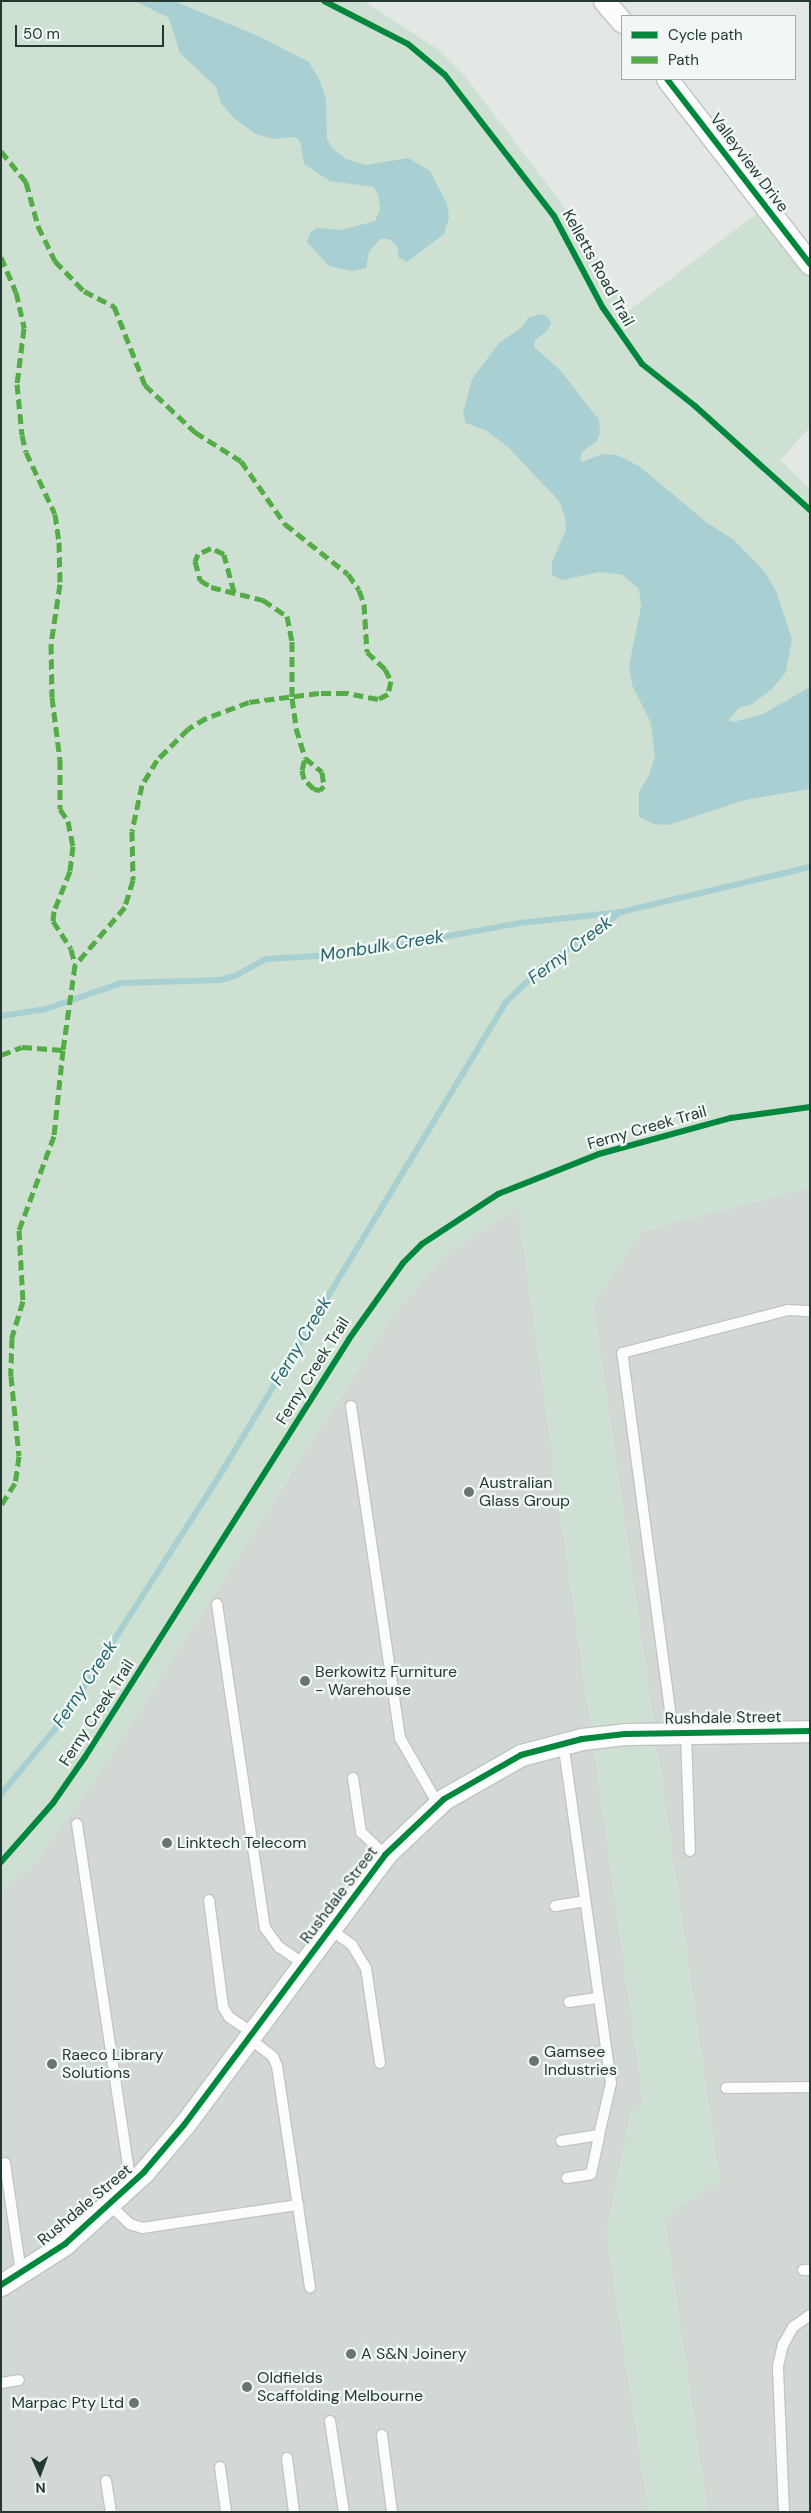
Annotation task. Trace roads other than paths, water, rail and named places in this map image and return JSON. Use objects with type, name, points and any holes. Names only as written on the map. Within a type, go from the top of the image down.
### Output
[{"type":"street","points":[[604,1],[621,21]]},
{"type":"street","name":"Valleyview Drive","points":[[668,80],[810,264]]},
{"type":"street","name":"Rushdale Street","points":[[1,2285],[64,2244],[110,2205],[165,2149],[385,1855],[438,1804],[496,1767],[562,1743],[609,1734],[810,1731]]},
{"type":"lane","points":[[690,1851],[680,1733],[622,1353],[788,1310],[810,1311]]},
{"type":"lane","points":[[351,1406],[400,1738],[438,1804]]},
{"type":"lane","points":[[217,1604],[265,1928],[279,1947],[304,1964]]},
{"type":"lane","points":[[562,1743],[611,2083],[591,2174],[567,2178]]},
{"type":"lane","points":[[353,1778],[361,1832],[385,1855]]},
{"type":"lane","points":[[77,1824],[131,2185]]},
{"type":"lane","points":[[209,1900],[223,2007],[229,2017],[273,2058],[277,2066],[310,2288]]},
{"type":"lane","points":[[555,1906],[585,1901]]},
{"type":"lane","points":[[330,1928],[352,1945],[366,1968],[380,2063]]},
{"type":"lane","points":[[569,2002],[599,1998]]},
{"type":"lane","points":[[726,2088],[810,2087]]},
{"type":"lane","points":[[561,2140],[599,2135]]},
{"type":"lane","points":[[5,2163],[21,2273]]},
{"type":"lane","points":[[110,2205],[130,2224],[142,2228],[298,2205]]},
{"type":"lane","points":[[784,2512],[778,2366],[783,2345],[793,2327],[810,2315]]},
{"type":"lane","points":[[1,2383],[19,2380]]},
{"type":"lane","points":[[330,2421],[344,2512]]},
{"type":"lane","points":[[382,2435],[392,2512]]},
{"type":"lane","points":[[287,2458],[294,2512]]},
{"type":"lane","points":[[220,2467],[226,2512]]},
{"type":"lane","points":[[106,2480],[111,2512]]},
{"type":"water","points":[[135,1],[174,1],[258,36],[309,62],[320,81],[326,100],[327,139],[332,148],[346,159],[365,165],[408,158],[430,171],[447,204],[449,217],[444,234],[407,262],[399,258],[397,246],[389,239],[380,239],[369,252],[366,268],[352,271],[329,266],[307,242],[310,233],[317,228],[342,230],[375,221],[380,210],[379,198],[374,187],[330,181],[304,164],[300,141],[295,137],[274,139],[256,134],[235,119],[221,103],[216,87],[180,53],[169,18]]},
{"type":"water","points":[[541,314],[548,317],[551,323],[547,331],[535,340],[534,347],[561,371],[599,420],[600,433],[596,442],[583,451],[580,458],[582,462],[602,454],[617,455],[639,466],[706,522],[734,540],[764,571],[776,591],[792,639],[786,672],[772,689],[752,704],[739,708],[728,720],[733,722],[763,714],[810,687],[810,789],[745,800],[668,825],[654,824],[639,817],[639,792],[649,775],[655,757],[651,723],[632,685],[629,666],[641,607],[639,589],[623,575],[600,572],[562,580],[552,575],[552,562],[566,530],[565,516],[559,501],[508,447],[487,431],[466,423],[463,413],[472,379],[499,343],[522,327],[528,318]]},
{"type":"waterway","name":"Monbulk Creek","points":[[1,1016],[46,1009],[121,983],[220,980],[235,976],[266,959],[351,954],[520,923],[621,912],[810,867]]},
{"type":"waterway","name":"Ferny Creek","points":[[1,1794],[64,1718],[218,1478],[506,1002],[544,965],[621,912]]},
{"type":"place","name":"Australian Glass Group","points":[[469,1492]]},
{"type":"place","name":"Berkowitz Furniture - Warehouse","points":[[305,1681]]},
{"type":"place","name":"Linktech Telecom","points":[[167,1843]]},
{"type":"place","name":"Gamsee Industries","points":[[534,2061]]},
{"type":"place","name":"Raeco Library Solutions","points":[[52,2064]]},
{"type":"place","name":"A S&N Joinery","points":[[351,2354]]},
{"type":"place","name":"Oldfields Scaffolding Melbourne","points":[[247,2387]]},
{"type":"place","name":"Marpac Pty Ltd","points":[[134,2403]]}]
